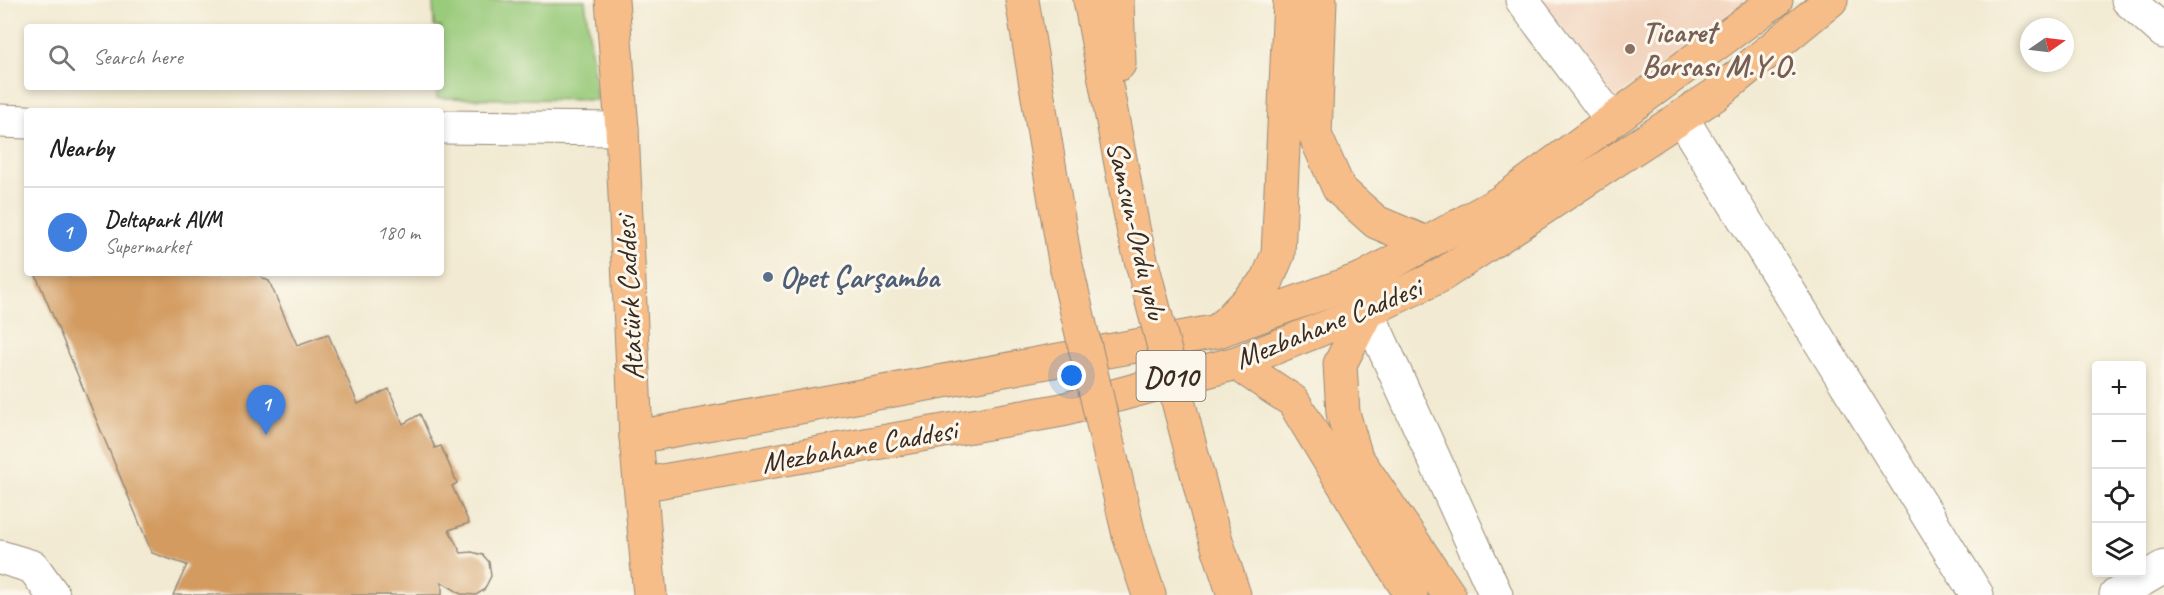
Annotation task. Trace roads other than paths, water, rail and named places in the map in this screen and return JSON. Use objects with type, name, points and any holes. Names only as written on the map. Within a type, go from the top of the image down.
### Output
[{"type":"main road","name":"Atatürk Caddesi","points":[[612,0],[622,129],[636,438],[650,595]]},
{"type":"main road","name":"D010","points":[[1022,0],[1065,261],[1129,535],[1149,595]]},
{"type":"main road","name":"Samsun-Ordu yolu","points":[[1090,0],[1134,233],[1209,519],[1234,592]]},
{"type":"main road","points":[[1117,0],[1122,171]]},
{"type":"main road","points":[[1218,331],[1267,281],[1278,254],[1290,0]]},
{"type":"main road","points":[[1320,0],[1315,135],[1339,189],[1376,222],[1426,243]]},
{"type":"main road","name":"Mezbahane Caddesi","points":[[636,438],[1218,331],[1364,278],[1501,202],[1776,0]]},
{"type":"main road","name":"Mezbahane Caddesi","points":[[640,485],[1062,410],[1236,363],[1367,312],[1440,276],[1715,95],[1831,0]]},
{"type":"main road","points":[[1367,312],[1340,364],[1343,413],[1356,457],[1449,595]]},
{"type":"main road","points":[[1236,363],[1293,401],[1411,595]]},
{"type":"main road","points":[[1129,535],[1137,595]]},
{"type":"street","points":[[1522,0],[1612,120]]},
{"type":"street","points":[[2128,0],[2164,32]]},
{"type":"street","points":[[1681,117],[1977,595]]},
{"type":"street","points":[[0,122],[24,122]]},
{"type":"street","points":[[444,127],[622,129]]},
{"type":"street","points":[[1367,312],[1496,595]]},
{"type":"street","points":[[0,557],[33,567],[50,587],[53,595]]},
{"type":"street","points":[[2116,595],[2164,567]]},
{"type":"place","name":"Ticaret Borsası M.Y.O.","points":[[1630,49]]},
{"type":"place","name":"Opet Çarşamba","points":[[768,277]]},
{"type":"place","name":"Deltapark AVM","points":[[266,435]]}]
